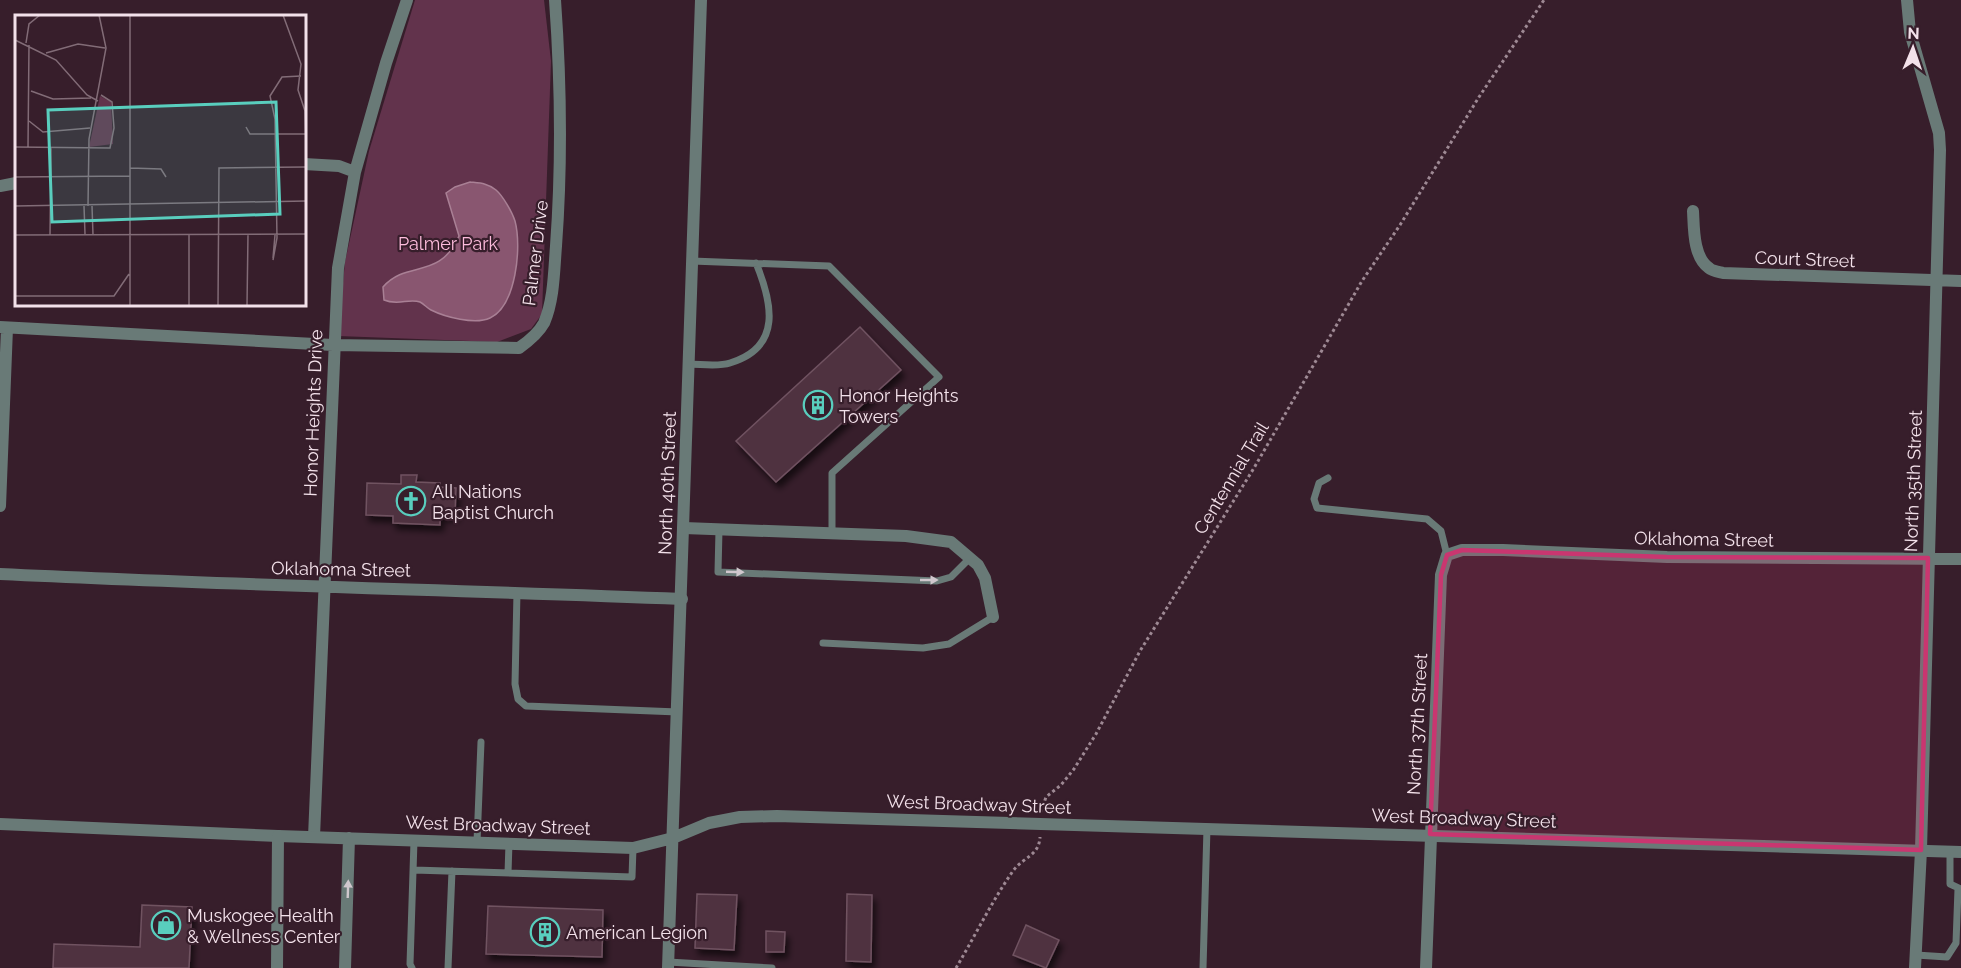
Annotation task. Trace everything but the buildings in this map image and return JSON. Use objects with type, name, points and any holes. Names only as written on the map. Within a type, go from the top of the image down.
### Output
[{"type":"street","name":"Honor Heights Drive","points":[[314,837],[338,268],[355,172],[386,63],[407,0]]},
{"type":"street","name":"Palmer Drive","points":[[4,327],[333,345],[519,348],[534,337],[544,322],[552,291],[561,177],[561,86],[555,0]]},
{"type":"street","name":"North 40th Street","points":[[668,965],[701,0]]},
{"type":"street","name":"North 35th Street","points":[[1906,0],[1910,32],[1939,133],[1921,850],[1915,962]]},
{"type":"street","points":[[306,164],[339,166],[355,172]]},
{"type":"street","points":[[0,186],[15,183]]},
{"type":"street","name":"Court Street","points":[[1692,211],[1695,239],[1701,257],[1709,268],[1723,273],[1961,281]]},
{"type":"street","points":[[0,506],[4,327]]},
{"type":"street","points":[[684,528],[832,534],[945,541],[956,544],[985,578],[993,617]]},
{"type":"street","name":"Oklahoma Street","points":[[1447,555],[1462,550],[1503,550],[1667,557],[1961,559]]},
{"type":"street","name":"North 37th Street","points":[[1426,968],[1441,575],[1447,555]]},
{"type":"street","name":"Oklahoma Street","points":[[0,574],[210,585],[326,585],[682,598]]},
{"type":"street","name":"West Broadway Street","points":[[0,824],[633,848],[673,838],[709,823],[740,817],[1430,834],[1955,852]]},
{"type":"street","points":[[277,968],[278,836]]},
{"type":"street","points":[[345,968],[349,838]]},
{"type":"lane","points":[[692,261],[830,266],[939,377],[832,473],[832,534]]},
{"type":"lane","points":[[688,364],[728,364],[750,355],[765,336],[770,321],[769,296],[756,263]]},
{"type":"lane","points":[[1328,478],[1319,483],[1314,499],[1317,508],[1427,519],[1441,531],[1447,555]]},
{"type":"lane","points":[[719,530],[718,572],[937,581],[951,577],[970,558]]},
{"type":"lane","points":[[517,592],[515,684],[518,699],[526,706],[678,712]]},
{"type":"lane","points":[[823,644],[923,648],[949,644],[993,617]]},
{"type":"lane","points":[[477,843],[481,742]]},
{"type":"lane","points":[[1203,968],[1207,828]]},
{"type":"lane","points":[[412,968],[410,964],[414,841]]},
{"type":"lane","points":[[508,873],[509,843]]},
{"type":"lane","points":[[414,870],[632,877],[633,848]]},
{"type":"lane","points":[[1915,962],[1947,957],[1956,943],[1959,889],[1950,884],[1955,852]]},
{"type":"lane","points":[[448,968],[452,871]]},
{"type":"lane","points":[[668,965],[772,968]]},
{"type":"path","name":"Centennial Trail","points":[[956,968],[1014,870],[1034,855],[1040,845],[1041,806],[1046,797],[1061,785],[1080,760],[1140,651],[1254,468],[1362,281],[1400,225],[1479,96],[1544,0]]},
{"type":"highlighted area","points":[[1462,550],[1503,550],[1667,557],[1928,558],[1921,850],[1430,834],[1441,575],[1447,555]]},
{"type":"green space","name":"Palmer Park","points":[[415,0],[544,0],[551,61],[542,314],[531,329],[497,342],[338,336],[345,262],[369,151]]},
{"type":"shaded area","points":[[470,182],[487,185],[496,190],[507,204],[515,221],[518,245],[515,275],[506,301],[499,311],[490,318],[476,321],[437,313],[420,302],[384,300],[383,287],[393,279],[433,265],[451,250],[459,236],[446,193]]},
{"type":"place","name":"Honor Heights Towers","points":[[818,405]]},
{"type":"place","name":"All Nations Baptist Church","points":[[411,501]]},
{"type":"place","name":"Muskogee Health & Wellness Center","points":[[166,925]]},
{"type":"place","name":"American Legion","points":[[545,932]]}]
